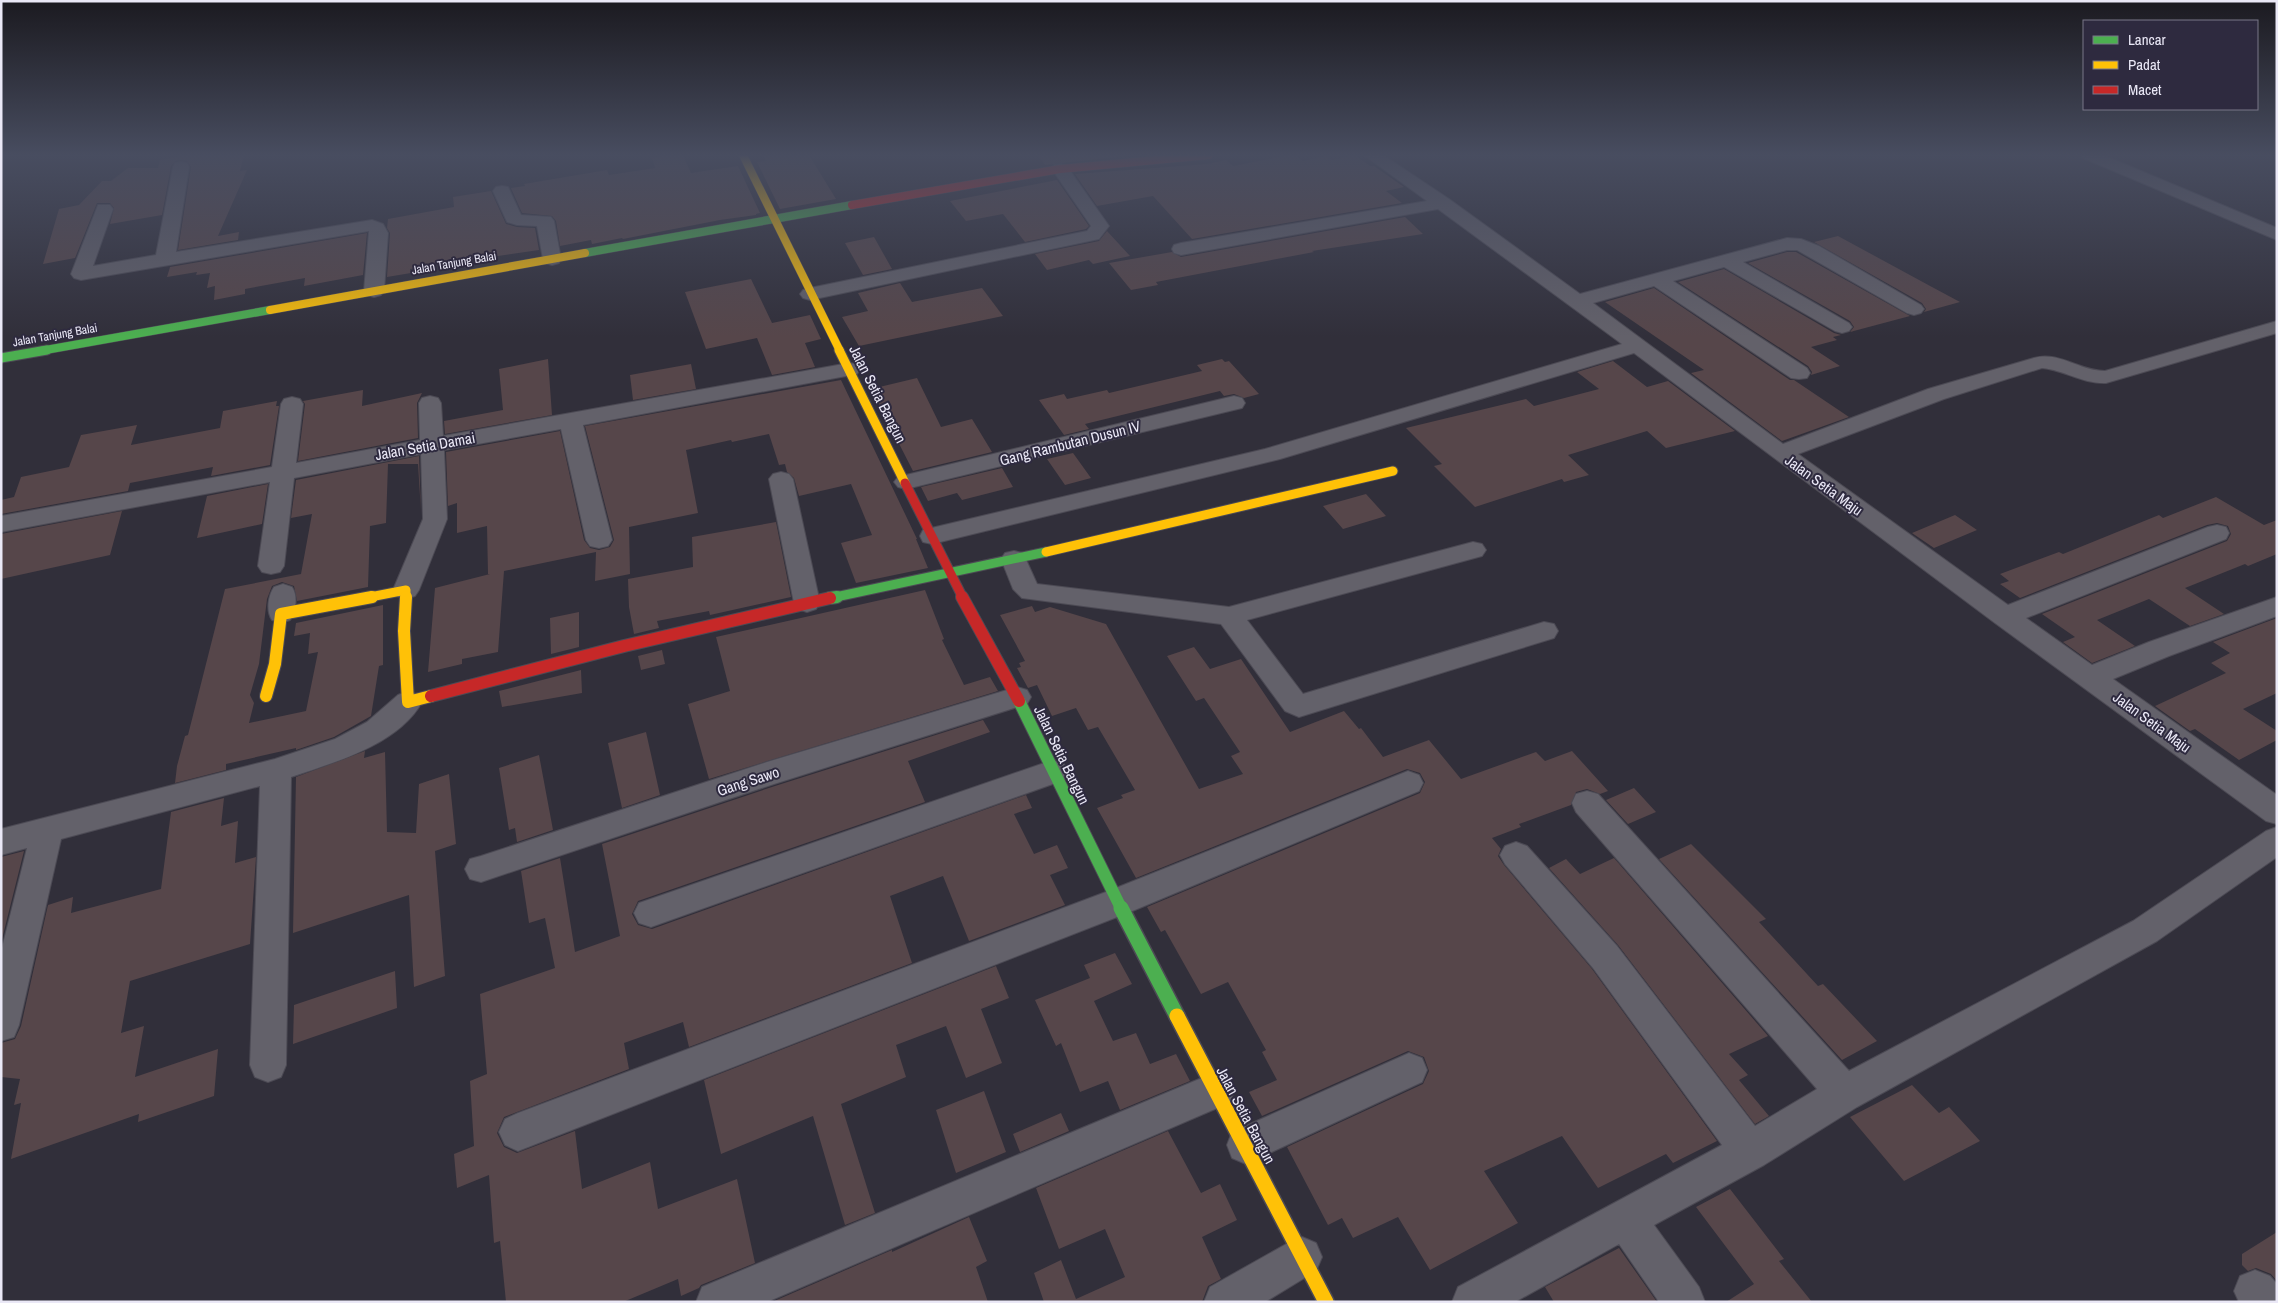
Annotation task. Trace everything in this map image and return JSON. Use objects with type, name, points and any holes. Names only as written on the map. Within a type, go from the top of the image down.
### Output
[{"type":"street","points":[[102,216],[81,274],[372,225],[377,228],[379,233],[374,291]]},
{"type":"street","points":[[165,259],[173,216]]},
{"type":"street","points":[[512,216],[517,220],[545,221],[552,258]]},
{"type":"street","name":"Jalan Setia Bangun","points":[[773,216],[950,574],[1017,697],[1118,902],[1326,1302]]},
{"type":"street","name":"Jalan Tanjung Balai","points":[[1,358],[552,258],[799,216]]},
{"type":"street","points":[[810,294],[1093,235],[1100,226],[1093,216]]},
{"type":"street","points":[[1181,249],[1369,216]]},
{"type":"street","name":"Jalan Setia Maju","points":[[1460,216],[1639,345],[1780,453],[2089,678],[2277,818]]},
{"type":"street","points":[[2232,216],[2277,235]]},
{"type":"street","points":[[1577,301],[1787,244],[1801,245],[1914,309]]},
{"type":"street","points":[[1726,260],[1842,327]]},
{"type":"street","points":[[1657,279],[1800,373]]},
{"type":"street","points":[[1780,453],[1936,394],[2041,362],[2055,363],[2093,376],[2106,378],[2277,327]]},
{"type":"street","points":[[932,536],[1272,454],[1639,345]]},
{"type":"street","name":"Jalan Setia Damai","points":[[1,524],[849,369]]},
{"type":"street","points":[[408,702],[404,631],[406,590],[435,519],[430,403]]},
{"type":"street","name":"Gang Rambutan Dusun IV","points":[[906,482],[1234,403]]},
{"type":"street","points":[[272,566],[292,404]]},
{"type":"street","points":[[570,419],[599,540]]},
{"type":"street","points":[[1,842],[276,770],[345,747],[377,730],[408,702],[624,646],[807,603],[950,574],[1393,471]]},
{"type":"street","points":[[781,479],[807,603]]},
{"type":"street","points":[[2004,617],[2217,533]]},
{"type":"street","points":[[1014,559],[1026,589],[1031,592],[1229,616],[1473,550]]},
{"type":"street","points":[[266,696],[275,664],[282,603],[406,590]]},
{"type":"street","points":[[2089,678],[2158,649],[2277,606]]},
{"type":"street","points":[[1229,616],[1295,704],[1299,706],[1544,631]]},
{"type":"street","name":"Gang Sawo","points":[[481,869],[768,774],[1017,697]]},
{"type":"street","points":[[268,1065],[276,770]]},
{"type":"street","points":[[651,913],[1053,772]]},
{"type":"street","points":[[518,1132],[1118,902],[1408,783]]},
{"type":"street","points":[[1587,803],[1820,1063],[1844,1094]]},
{"type":"street","points":[[1473,1302],[1750,1151],[1844,1094],[2145,931],[2277,818]]},
{"type":"street","points":[[1,1025],[47,830]]},
{"type":"street","points":[[1516,855],[1605,958],[1750,1151]]},
{"type":"street","points":[[1246,1145],[1409,1070]]},
{"type":"street","points":[[717,1302],[1216,1090]]},
{"type":"street","points":[[1626,1219],[1684,1302]]},
{"type":"street","points":[[1225,1302],[1302,1257]]},
{"type":"building","points":[[57,216],[92,216],[75,258],[43,264]]},
{"type":"building","points":[[112,216],[157,216],[110,224]]},
{"type":"building","points":[[183,216],[227,216],[218,236],[239,232],[238,240],[178,250]]},
{"type":"building","points":[[406,216],[502,216],[506,224],[535,228],[539,250],[464,261],[464,259],[410,269],[411,273],[387,277],[390,233],[387,228],[388,219]]},
{"type":"building","points":[[550,216],[750,216],[592,244],[591,240],[560,246],[556,221]]},
{"type":"building","points":[[962,216],[993,216],[966,221]]},
{"type":"building","points":[[1004,216],[1082,216],[1089,226],[1086,229],[1025,242]]},
{"type":"building","points":[[1171,216],[1327,216],[1192,239]]},
{"type":"building","points":[[1405,217],[1423,234],[1312,251],[1314,252],[1156,282],[1158,285],[1131,290],[1109,263],[1172,252],[1181,257]]},
{"type":"building","points":[[1107,231],[1130,256],[1093,264],[1089,260],[1047,270],[1035,254],[1099,241]]},
{"type":"building","points":[[367,233],[363,275],[304,286],[305,278],[245,289],[245,294],[214,300],[215,286],[207,288],[210,273],[196,275],[197,272],[167,277],[170,267]]},
{"type":"building","points":[[1838,236],[1960,302],[1924,312],[1926,309],[1922,303],[1814,242]]},
{"type":"building","points":[[874,237],[892,269],[863,275],[845,243]]},
{"type":"building","points":[[1787,252],[1796,252],[1910,316],[1850,332],[1854,327],[1850,321],[1748,263]]},
{"type":"building","points":[[1724,269],[1834,333],[1841,335],[1833,337],[1837,340],[1811,347],[1840,366],[1811,375],[1812,372],[1808,366],[1678,282]]},
{"type":"building","points":[[751,279],[772,323],[810,315],[821,339],[805,343],[815,367],[772,375],[757,338],[706,349],[685,292]]},
{"type":"building","points":[[900,283],[912,302],[982,288],[1003,316],[859,346],[842,317],[868,311],[858,293]]},
{"type":"building","points":[[1654,288],[1790,380],[1794,380],[1849,417],[1782,441],[1691,373],[1704,370],[1605,302]]},
{"type":"building","points":[[548,359],[552,415],[445,434],[444,421],[503,410],[499,369]]},
{"type":"building","points":[[1222,359],[1225,362],[1229,361],[1259,394],[1244,398],[1234,394],[1224,396],[1220,391],[1085,424],[1089,429],[1064,435],[1039,400],[1064,394],[1067,399],[1107,390],[1109,393],[1202,371],[1197,365]]},
{"type":"building","points":[[1613,361],[1647,387],[1668,381],[1735,431],[1666,448],[1647,431],[1568,455],[1589,475],[1564,482],[1562,479],[1475,507],[1434,466],[1442,464],[1406,428],[1526,399],[1534,406],[1599,389],[1577,372]]},
{"type":"building","points":[[691,364],[696,389],[633,400],[630,375]]},
{"type":"building","points":[[917,378],[941,427],[972,419],[992,452],[913,471],[871,389]]},
{"type":"building","points":[[841,380],[917,539],[928,568],[856,583],[841,543],[872,535],[851,484],[799,496],[794,478],[787,472],[785,464],[779,465],[769,434],[732,442],[731,440],[686,450],[698,513],[629,527],[630,574],[595,581],[596,552],[504,571],[498,652],[462,659],[462,664],[428,672],[435,588],[490,574],[488,574],[487,526],[457,533],[457,503],[448,506],[446,452],[560,431],[584,540],[590,548],[599,550],[610,547],[614,540],[585,426]]},
{"type":"building","points":[[363,390],[362,406],[422,393],[417,403],[418,438],[298,461],[305,404],[303,401]]},
{"type":"building","points":[[277,401],[276,406],[279,406],[270,465],[211,476],[213,467],[130,483],[128,491],[1,514],[1,500],[14,497],[21,477],[69,467],[81,435],[137,425],[131,445],[220,428],[223,411]]},
{"type":"building","points":[[1073,453],[1091,478],[1065,485],[1047,459]]},
{"type":"building","points":[[419,456],[421,512],[418,464],[388,464],[386,523],[370,526],[368,587],[297,601],[294,586],[282,582],[272,586],[267,599],[259,664],[250,695],[254,703],[249,723],[306,711],[318,652],[308,654],[310,633],[294,636],[296,623],[383,605],[383,665],[379,666],[371,716],[334,737],[296,750],[296,748],[226,764],[226,770],[175,783],[177,766],[185,736],[188,735],[225,589],[301,574],[312,514],[291,518],[296,480]]},
{"type":"building","points":[[1002,468],[1013,487],[962,500],[957,493],[928,501],[921,487]]},
{"type":"building","points":[[268,484],[262,524],[197,538],[207,496]]},
{"type":"building","points":[[1366,494],[1386,516],[1343,529],[1323,506]]},
{"type":"building","points":[[2216,497],[2264,525],[2277,520],[2277,554],[2248,566],[2245,564],[2185,588],[2224,614],[2190,626],[2149,599],[2097,620],[2135,646],[2092,663],[2063,642],[2075,637],[2042,614],[2227,541],[2231,534],[2228,526],[2217,523],[2207,525],[2020,598],[2000,584],[2009,581],[2000,574],[2059,552],[2063,554],[2159,515],[2163,518]]},
{"type":"building","points":[[122,511],[110,555],[1,579],[1,534]]},
{"type":"building","points":[[1955,515],[1977,530],[1934,548],[1912,533]]},
{"type":"building","points":[[776,522],[791,597],[710,615],[709,611],[657,621],[659,628],[634,634],[629,607],[628,579],[693,567],[692,537]]},
{"type":"building","points":[[925,590],[944,639],[942,640],[964,685],[990,677],[998,691],[709,779],[688,704],[730,691],[716,637]]},
{"type":"building","points":[[1032,606],[1035,612],[1050,607],[1106,624],[1199,789],[1243,774],[1231,756],[1240,752],[1204,698],[1196,701],[1167,656],[1194,647],[1210,669],[1241,659],[1290,732],[1344,711],[1359,729],[1361,728],[1383,757],[1429,740],[1461,779],[1536,752],[1545,761],[1572,751],[1608,791],[1600,794],[1587,789],[1576,792],[1571,805],[1519,824],[1521,827],[1492,838],[1501,849],[1498,856],[1592,969],[1717,1141],[1673,1163],[1666,1154],[1598,1188],[1562,1136],[1484,1171],[1518,1223],[1430,1270],[1398,1217],[1353,1238],[1342,1218],[1328,1225],[1287,1147],[1423,1084],[1429,1071],[1424,1057],[1408,1051],[1262,1116],[1249,1092],[1277,1080],[1262,1052],[1266,1050],[1228,982],[1201,994],[1165,930],[1161,932],[1147,907],[1420,793],[1425,782],[1420,773],[1407,769],[1136,878],[1097,808],[1123,798],[1121,795],[1135,790],[1098,727],[1088,730],[1076,708],[1052,716],[1037,685],[1028,688],[1017,668],[1021,667],[1019,663],[1025,661],[1000,615]]},
{"type":"building","points":[[579,612],[579,647],[551,654],[550,618]]},
{"type":"building","points":[[2277,618],[2277,693],[2243,709],[2277,731],[2277,740],[2239,760],[2195,729],[2190,731],[2155,706],[2226,673],[2211,663],[2230,653],[2213,642]]},
{"type":"building","points":[[662,650],[665,664],[641,670],[638,656]]},
{"type":"building","points":[[581,670],[582,693],[502,707],[499,691]]},
{"type":"building","points":[[983,720],[990,732],[908,761],[925,802],[638,901],[632,914],[638,925],[652,929],[1026,795],[1032,808],[1014,814],[1034,854],[1057,845],[1068,868],[1050,875],[1065,905],[969,941],[943,876],[890,896],[912,963],[689,1047],[683,1022],[624,1043],[629,1069],[504,1117],[497,1133],[504,1147],[517,1153],[575,1131],[582,1189],[650,1162],[658,1209],[737,1179],[755,1263],[701,1285],[699,1288],[681,1296],[678,1279],[623,1302],[506,1302],[500,1241],[494,1243],[489,1175],[457,1188],[454,1154],[474,1146],[470,1081],[487,1074],[480,994],[555,968],[545,918],[529,923],[521,871],[560,858],[575,952],[620,936],[602,844],[775,786]]},
{"type":"building","points":[[646,732],[660,795],[622,808],[608,743]]},
{"type":"building","points":[[365,751],[364,758],[385,752],[387,832],[416,833],[419,784],[449,774],[456,844],[435,851],[445,976],[414,987],[409,895],[293,933],[296,777]]},
{"type":"building","points":[[539,755],[553,830],[517,842],[515,828],[509,830],[499,768]]},
{"type":"building","points":[[1634,788],[1656,812],[1628,824],[1606,800]]},
{"type":"building","points":[[224,798],[221,826],[238,821],[235,863],[256,857],[250,944],[130,981],[121,1033],[144,1026],[135,1077],[218,1049],[214,1096],[138,1122],[139,1114],[11,1159],[21,1103],[14,1105],[20,1079],[1,1077],[1,1043],[15,1039],[21,1026],[48,905],[73,897],[71,913],[161,889],[171,812]]},
{"type":"building","points":[[1691,844],[1766,919],[1759,922],[1818,986],[1823,984],[1877,1041],[1842,1060],[1659,859]]},
{"type":"building","points":[[24,851],[1,943],[1,857]]},
{"type":"building","points":[[1614,858],[1768,1036],[1729,1054],[1748,1075],[1739,1080],[1769,1116],[1755,1124],[1618,945],[1549,868],[1566,859],[1580,874]]},
{"type":"building","points":[[1115,953],[1132,984],[1094,1001],[1113,1041],[1136,1033],[1150,1064],[1176,1054],[1190,1081],[1120,1110],[1108,1081],[1080,1092],[1061,1043],[1056,1046],[1035,1000],[1090,978],[1084,965]]},
{"type":"building","points":[[996,966],[1009,998],[981,1009],[1002,1063],[966,1078],[946,1026],[896,1045],[906,1077],[841,1104],[875,1213],[845,1225],[813,1116],[721,1154],[704,1080]]},
{"type":"building","points":[[395,971],[397,1008],[293,1044],[294,1005]]},
{"type":"building","points":[[1912,1085],[1939,1113],[1949,1107],[1980,1141],[1904,1181],[1850,1117]]},
{"type":"building","points":[[984,1091],[1006,1152],[956,1173],[936,1110]]},
{"type":"building","points":[[1061,1113],[1069,1131],[1020,1152],[1013,1134]]},
{"type":"building","points":[[1168,1131],[1201,1193],[1220,1184],[1237,1220],[1202,1237],[1221,1279],[1208,1286],[1202,1302],[1044,1302],[1034,1273],[1061,1260],[1076,1299],[1125,1277],[1105,1229],[1059,1249],[1036,1188]]},
{"type":"building","points":[[1730,1189],[1784,1259],[1779,1261],[1812,1302],[1726,1302],[1754,1284],[1696,1207]]},
{"type":"building","points":[[969,1217],[987,1261],[976,1267],[988,1302],[772,1302],[892,1250],[892,1252]]},
{"type":"building","points":[[2277,1232],[2277,1281],[2271,1274],[2256,1268],[2248,1271],[2242,1265],[2242,1254]]},
{"type":"building","points":[[1619,1248],[1657,1302],[1554,1302],[1545,1287]]},
{"type":"traffic: fast","points":[[585,253],[792,216]]},
{"type":"traffic: fast","points":[[1,358],[270,310]]},
{"type":"traffic: fast","points":[[830,598],[1046,552]]},
{"type":"traffic: fast","points":[[1019,701],[1118,902],[1177,1016]]},
{"type":"traffic: slow","points":[[773,216],[905,483]]},
{"type":"traffic: slow","points":[[270,310],[585,253]]},
{"type":"traffic: slow","points":[[1046,552],[1393,471]]},
{"type":"traffic: slow","points":[[266,696],[275,664],[281,614],[406,590],[404,631],[408,702],[431,696]]},
{"type":"traffic: slow","points":[[1177,1016],[1326,1302]]},
{"type":"traffic: jam","points":[[905,483],[950,574],[1019,701]]},
{"type":"traffic: jam","points":[[431,696],[624,646],[830,598]]}]
